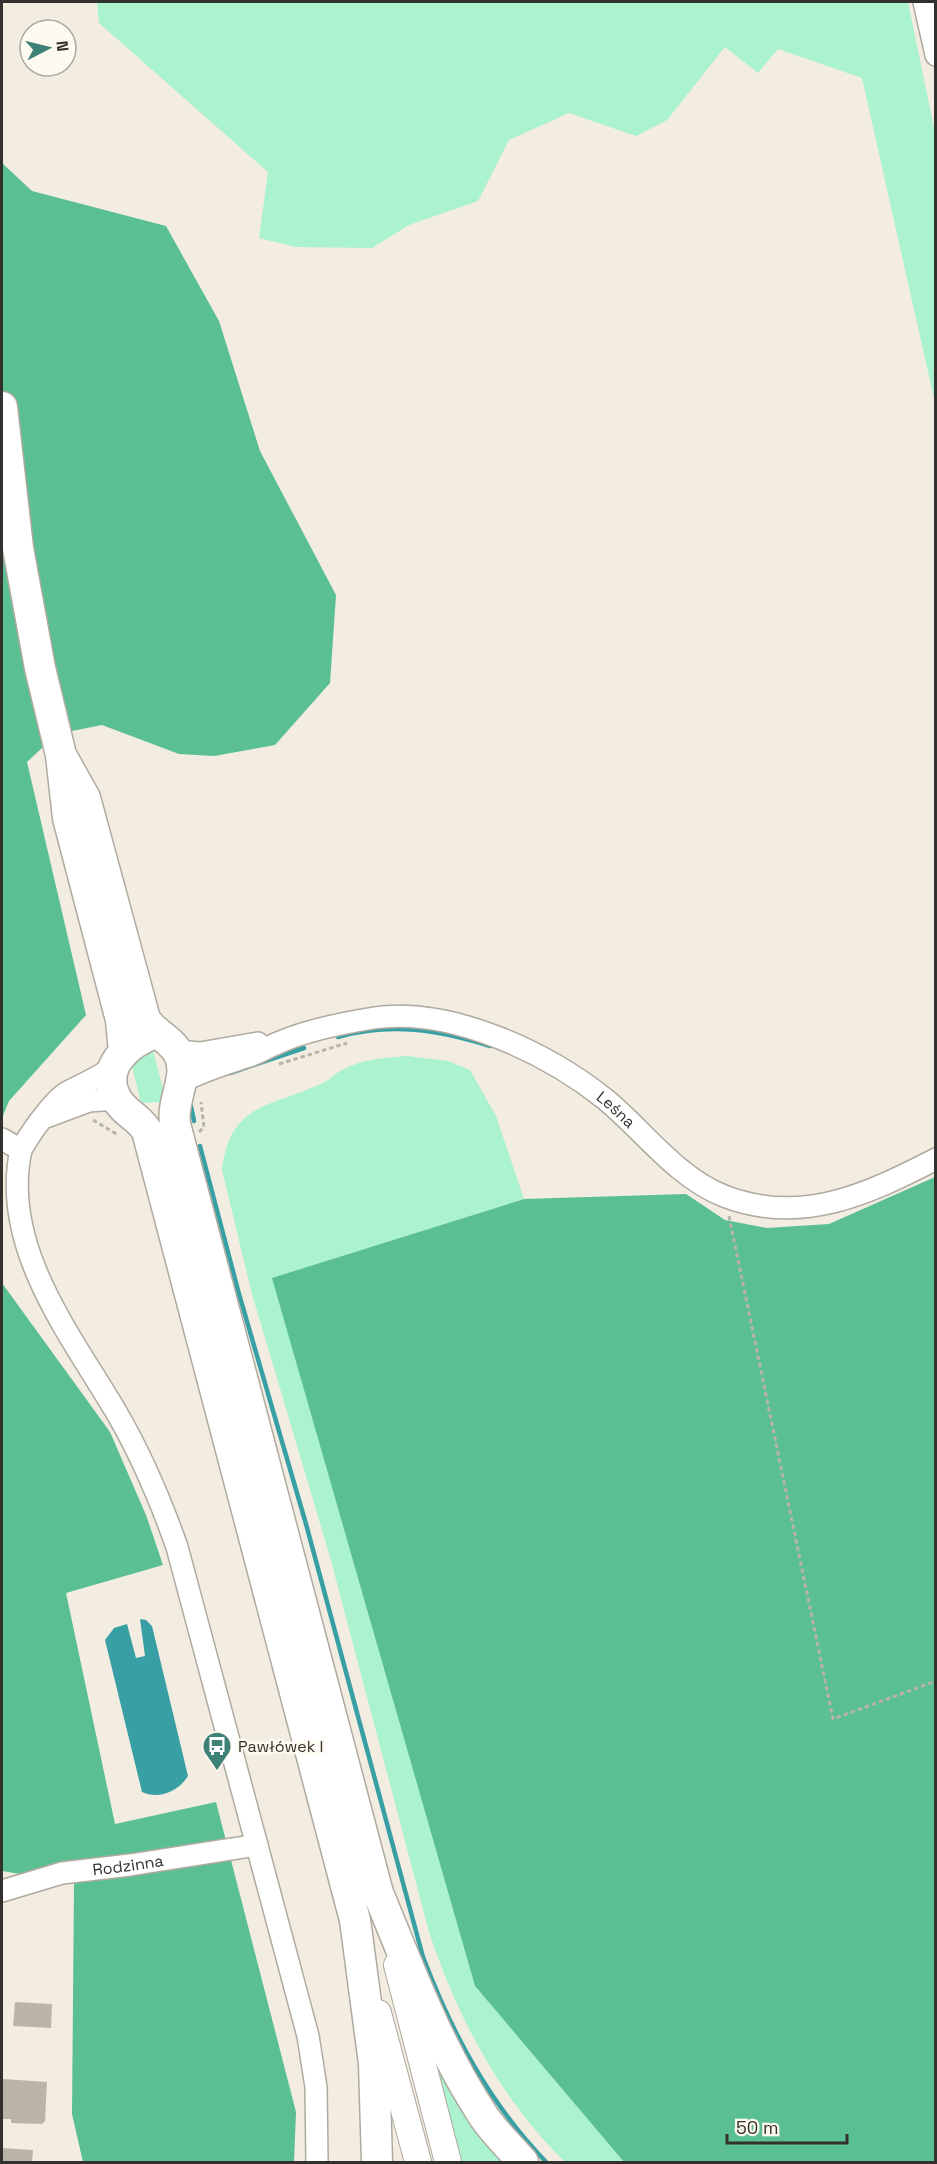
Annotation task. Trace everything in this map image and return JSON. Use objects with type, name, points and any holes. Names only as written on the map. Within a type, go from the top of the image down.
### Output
[{"type":"highway","points":[[2,407],[18,548],[40,668],[62,755],[68,818],[113,985],[124,1036],[112,1085],[127,1108],[147,1131],[355,1920],[374,2063],[377,2163]]},
{"type":"highway","points":[[62,755],[85,798],[145,1019],[183,1064],[186,1092],[175,1124],[378,1893],[427,2014],[457,2072],[486,2119],[523,2163]]},
{"type":"highway","points":[[119,1059],[134,1042],[166,1042]]},
{"type":"highway","points":[[127,1108],[161,1111],[186,1092]]},
{"type":"main road","points":[[378,1893],[448,2163]]},
{"type":"main road","points":[[355,1920],[418,2163]]},
{"type":"street","points":[[924,2],[936,55]]},
{"type":"street","name":"Leśna","points":[[186,1092],[202,1070],[251,1056],[279,1042],[320,1030],[376,1018],[412,1017],[437,1020],[491,1036],[550,1061],[604,1098],[678,1166],[724,1196],[750,1203],[791,1207],[828,1205],[861,1196],[936,1159]]},
{"type":"street","name":"Leśna","points":[[166,1042],[200,1053],[240,1044],[279,1042]]},
{"type":"street","points":[[119,1059],[89,1084],[66,1094],[21,1150],[14,1167],[7,1200],[9,1230],[24,1271],[114,1408],[159,1494],[190,1591],[308,2036],[316,2087],[317,2163]]},
{"type":"street","points":[[46,1117],[89,1101],[127,1108]]},
{"type":"street","points":[[2,1139],[21,1150]]},
{"type":"street","name":"Rodzinna","points":[[2,1891],[62,1873],[256,1845]]},
{"type":"path","points":[[270,1068],[348,1043]]},
{"type":"path","points":[[186,1092],[204,1127],[195,1134]]},
{"type":"path","points":[[724,1196],[833,1719],[936,1681]]},
{"type":"green space","points":[[97,2],[908,2],[935,133],[935,403],[862,78],[778,49],[758,73],[725,47],[667,120],[636,136],[569,113],[509,140],[478,201],[409,225],[372,248],[296,247],[259,238],[268,172],[99,23]]},
{"type":"green space","points":[[2,163],[32,191],[166,226],[219,321],[260,451],[336,595],[330,683],[275,745],[214,756],[179,754],[102,725],[57,734],[27,762],[86,1015],[9,1101],[2,1118]]},
{"type":"green space","points":[[152,1048],[163,1088],[160,1102],[141,1103],[131,1062]]},
{"type":"green space","points":[[407,1056],[448,1061],[470,1070],[496,1116],[524,1199],[273,1278],[475,1986],[624,2162],[565,2162],[520,2111],[501,2084],[453,1996],[429,1932],[330,1557],[252,1294],[222,1170],[227,1147],[234,1130],[258,1109],[325,1082],[340,1071],[356,1064]]},
{"type":"green space","points":[[935,1177],[935,2162],[624,2162],[475,1986],[272,1278],[524,1199],[686,1194],[725,1220],[767,1228],[829,1224]]},
{"type":"green space","points":[[2,1283],[110,1432],[146,1515],[163,1565],[66,1593],[115,1824],[216,1802],[296,2112],[294,2162],[83,2162],[72,2114],[74,1883],[2,1871]]},
{"type":"green space","points":[[430,2052],[507,2162],[460,2162]]},
{"type":"water","points":[[140,1619],[146,1620],[152,1626],[188,1776],[174,1790],[155,1795],[142,1792],[105,1640],[114,1628],[127,1624],[136,1658],[145,1656]]},
{"type":"building","points":[[15,2002],[52,2004],[51,2028],[13,2026]]},
{"type":"building","points":[[3,2079],[47,2082],[45,2121],[42,2124],[11,2123],[11,2119],[3,2119]]},
{"type":"building","points":[[2,2148],[33,2150],[32,2163],[2,2163]]},
{"type":"waterway","points":[[338,1037],[377,1030],[414,1030],[433,1032],[490,1046]]},
{"type":"waterway","points":[[230,1073],[304,1048]]},
{"type":"waterway","points":[[190,1102],[194,1121]]},
{"type":"waterway","points":[[200,1146],[239,1294],[306,1524],[423,1957],[446,2013],[474,2066],[507,2116],[546,2162]]},
{"type":"place","name":"Pawłówek I","points":[[217,1772]]}]
